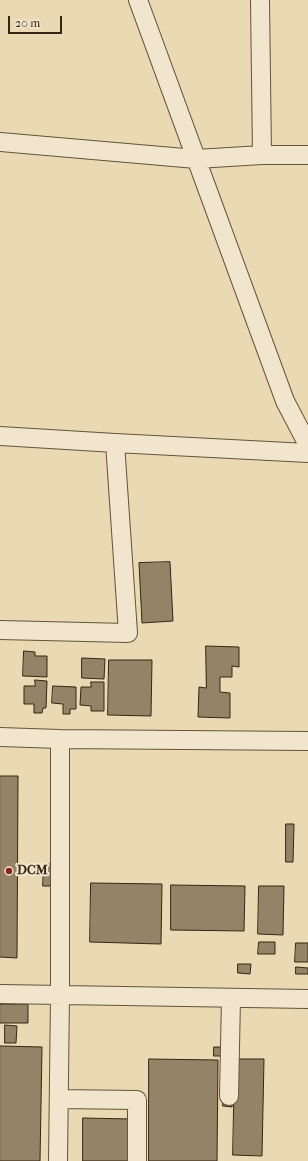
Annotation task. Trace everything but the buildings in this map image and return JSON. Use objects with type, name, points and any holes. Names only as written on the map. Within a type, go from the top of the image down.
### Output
[{"type":"street","points":[[138,0],[285,401],[308,445]]},
{"type":"street","points":[[260,0],[262,155]]},
{"type":"street","points":[[0,142],[196,159],[262,155],[308,155]]},
{"type":"street","points":[[0,436],[308,453]]},
{"type":"street","points":[[0,630],[128,633],[115,443]]},
{"type":"street","points":[[0,737],[60,739],[308,741]]},
{"type":"street","points":[[58,1161],[60,995],[60,739]]},
{"type":"street","points":[[0,994],[308,999]]},
{"type":"street","points":[[229,1096],[231,998]]},
{"type":"street","points":[[59,1099],[137,1100],[137,1161]]},
{"type":"place","name":"DCM","points":[[9,871]]}]
